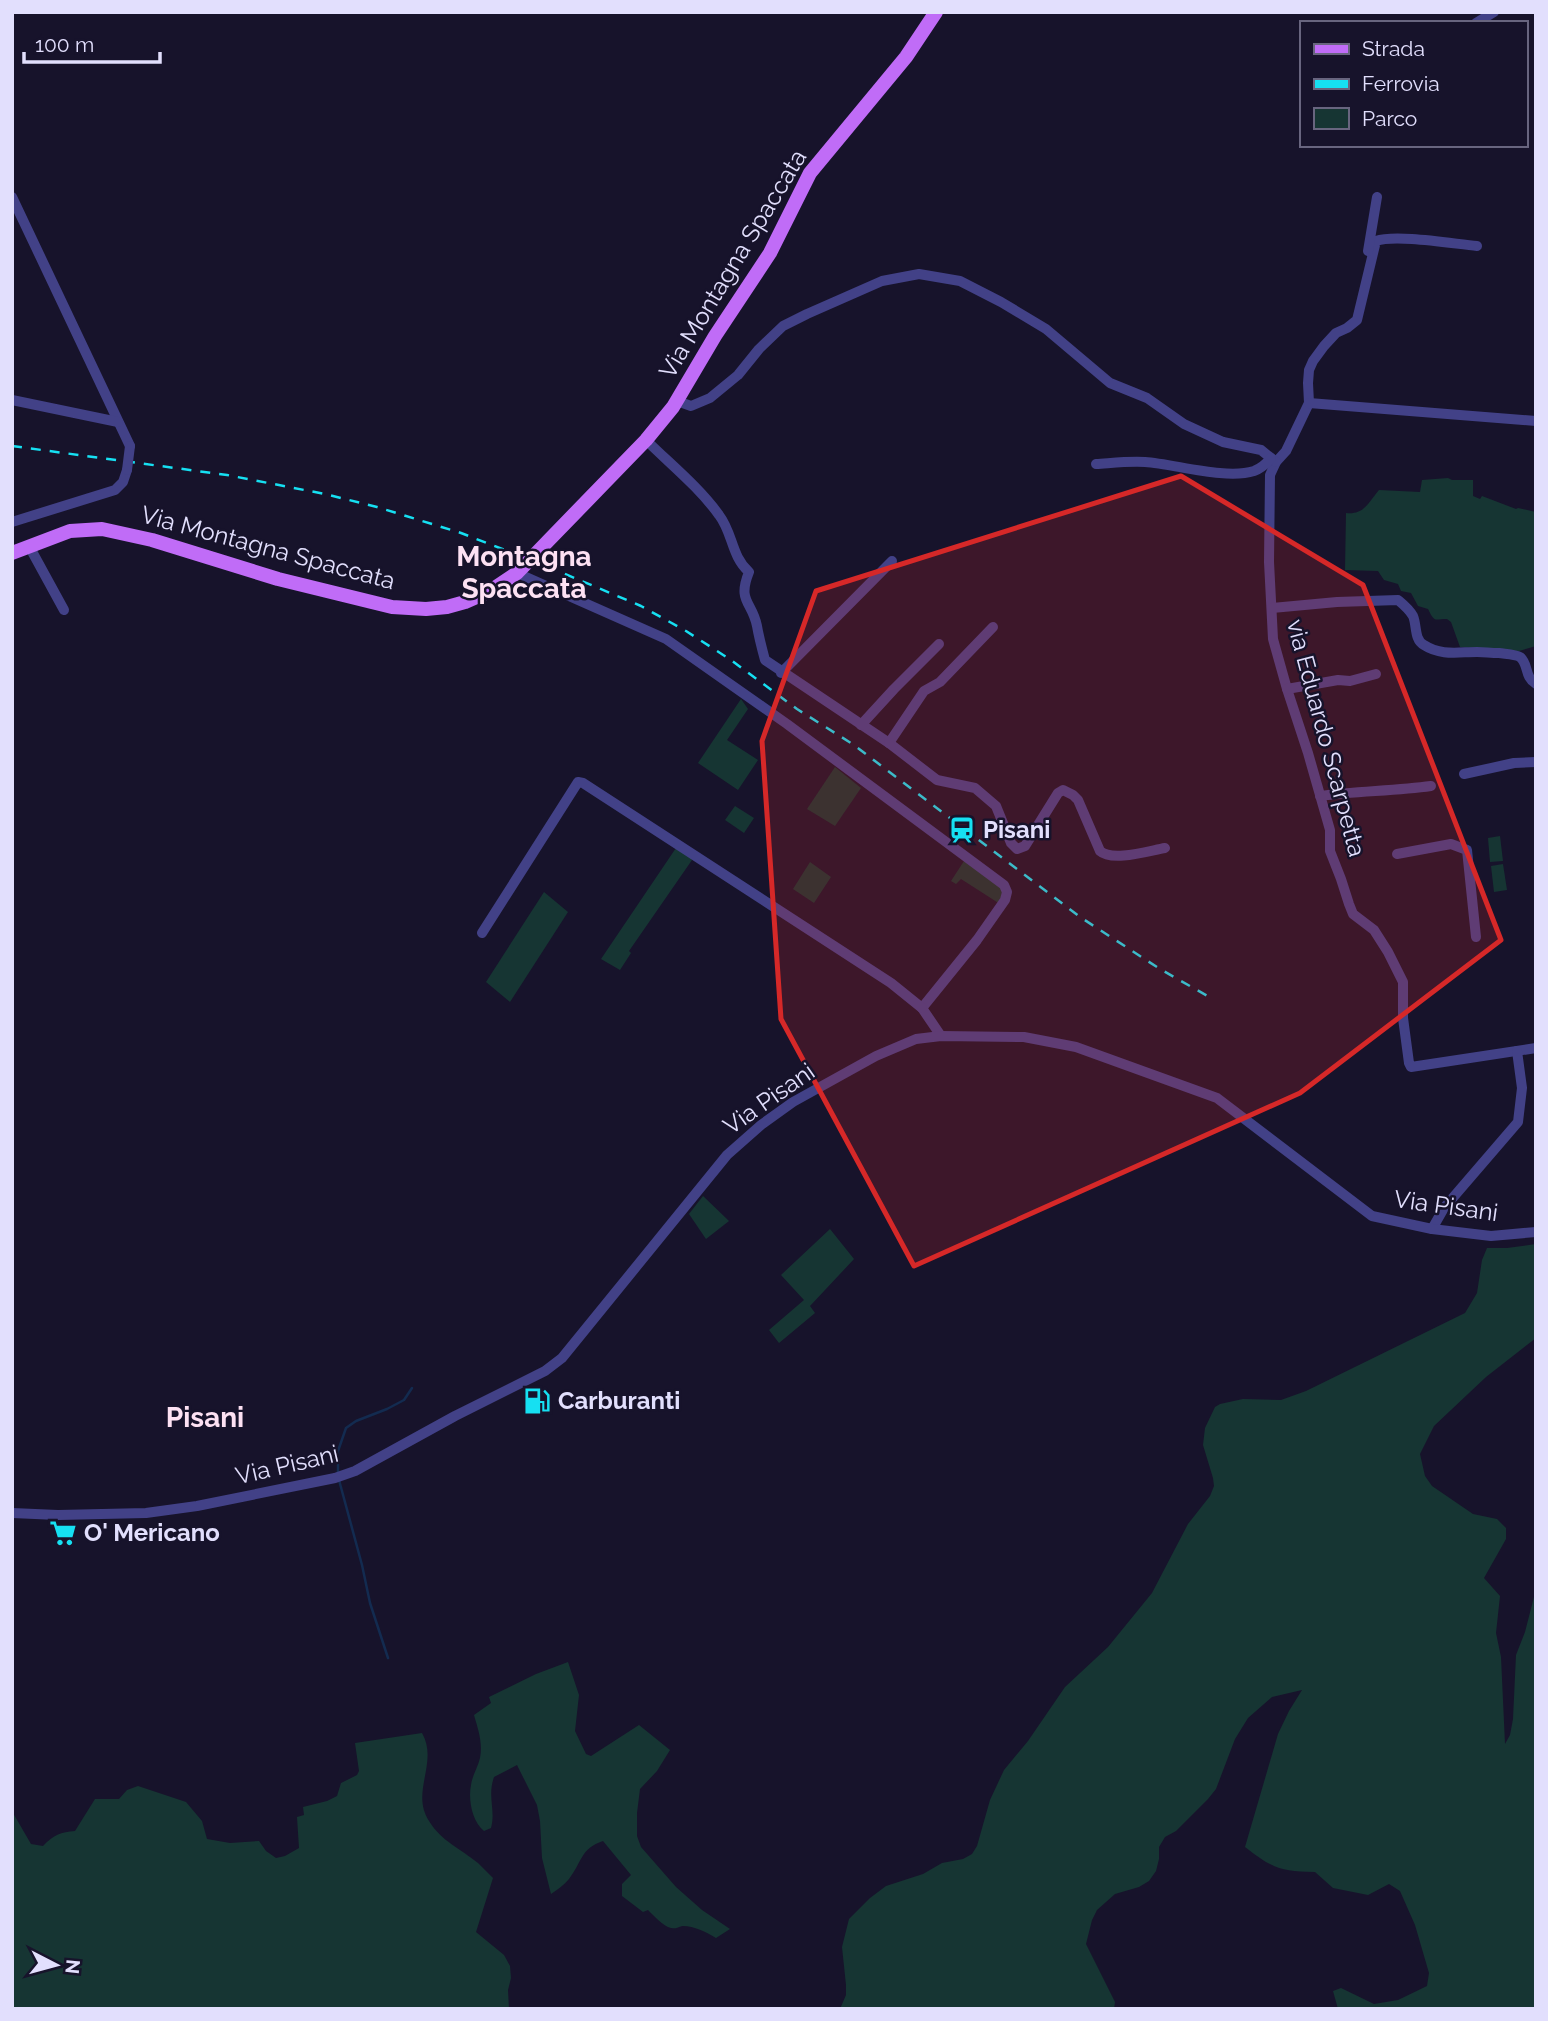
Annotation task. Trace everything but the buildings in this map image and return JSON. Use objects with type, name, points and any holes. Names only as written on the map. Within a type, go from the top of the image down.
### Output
[{"type":"main road","name":"Via Montagna Spaccata","points":[[12,552],[70,531],[102,529],[152,540],[278,579],[392,607],[447,607],[491,592],[517,573],[646,440],[677,401],[715,336],[770,253],[810,173],[906,57],[936,12]]},
{"type":"street","points":[[12,197],[118,422],[130,442],[127,470],[123,482],[115,489],[12,522]]},
{"type":"street","points":[[1347,328],[1361,284],[1377,197]]},
{"type":"street","name":"via Eduardo Scarpetta","points":[[1477,246],[1404,240],[1377,241],[1357,320],[1336,333],[1313,361],[1309,370],[1309,403],[1286,451],[1273,460],[1270,475],[1273,639],[1330,830],[1330,851],[1353,914],[1374,930],[1403,982],[1403,1018],[1411,1067],[1536,1048]]},
{"type":"street","points":[[677,401],[691,406],[710,398],[738,375],[759,349],[783,326],[882,281],[919,274],[960,281],[1001,302],[1046,328],[1110,383],[1146,398],[1202,433],[1223,442],[1255,447],[1273,460],[1255,471],[1244,473],[1142,462],[1096,464]]},
{"type":"street","points":[[12,400],[118,422]]},
{"type":"street","points":[[1309,403],[1536,421]]},
{"type":"street","points":[[646,440],[715,510],[725,524],[737,559],[749,572],[743,590],[757,625],[765,660],[781,673],[889,743],[937,780],[975,788],[996,806],[1011,843],[1017,849],[1025,846],[1058,793],[1063,790],[1078,800],[1100,851],[1105,856],[1165,848]]},
{"type":"street","points":[[29,546],[64,610]]},
{"type":"street","points":[[781,673],[892,561]]},
{"type":"street","points":[[517,573],[666,639],[778,717],[1004,885],[1007,892],[1003,903],[922,1008]]},
{"type":"street","points":[[1272,607],[1398,600],[1414,618],[1419,641],[1425,646],[1443,653],[1477,652],[1520,657],[1525,664],[1528,678],[1536,684]]},
{"type":"street","points":[[889,743],[924,691],[940,682],[993,627]]},
{"type":"street","points":[[861,725],[939,644]]},
{"type":"street","points":[[1287,689],[1338,680],[1350,681],[1376,674]]},
{"type":"street","points":[[1464,774],[1514,763],[1536,762]]},
{"type":"street","points":[[482,933],[578,782],[583,783],[891,983],[922,1008],[941,1036]]},
{"type":"street","points":[[1320,796],[1431,786]]},
{"type":"street","points":[[1397,854],[1451,844],[1467,850],[1476,937]]},
{"type":"street","name":"Via Pisani","points":[[12,1513],[146,1513],[197,1506],[341,1476],[545,1371],[562,1358],[601,1312],[727,1155],[761,1125],[793,1102],[876,1056],[916,1039],[941,1036],[1024,1037],[1076,1047],[1217,1098],[1372,1216],[1432,1229],[1491,1236],[1536,1232]]},
{"type":"street","points":[[1432,1229],[1444,1208],[1518,1122],[1522,1088],[1517,1051]]},
{"type":"highlighted area","points":[[1181,476],[1363,585],[1501,940],[1300,1093],[914,1266],[781,1019],[762,741],[816,591]]},
{"type":"green space","points":[[1422,480],[1473,480],[1473,496],[1480,499],[1482,496],[1516,509],[1536,512],[1536,646],[1519,651],[1460,647],[1451,622],[1434,618],[1428,609],[1418,606],[1411,593],[1401,591],[1398,584],[1384,580],[1378,571],[1345,570],[1346,513],[1361,510],[1379,490],[1420,492]]},
{"type":"green space","points":[[741,699],[748,709],[727,740],[758,760],[738,790],[698,763]]},
{"type":"green space","points":[[835,767],[861,788],[835,826],[807,809]]},
{"type":"green space","points":[[735,806],[754,818],[744,833],[725,820]]},
{"type":"green space","points":[[1500,836],[1503,861],[1490,862],[1488,838]]},
{"type":"green space","points":[[676,848],[692,860],[629,951],[631,953],[620,970],[601,959]]},
{"type":"green space","points":[[964,861],[1003,887],[1000,904],[961,879],[956,884],[951,881]]},
{"type":"green space","points":[[810,862],[831,877],[814,903],[793,889]]},
{"type":"green space","points":[[1503,864],[1507,890],[1494,892],[1491,866]]},
{"type":"green space","points":[[544,892],[568,912],[510,1002],[486,982]]},
{"type":"green space","points":[[703,1196],[729,1221],[706,1239],[689,1214]]},
{"type":"green space","points":[[830,1229],[854,1259],[810,1306],[815,1313],[779,1343],[769,1330],[804,1300],[781,1275]]},
{"type":"green space","points":[[1536,1244],[1536,1338],[1486,1377],[1434,1426],[1420,1454],[1425,1476],[1432,1486],[1473,1514],[1497,1519],[1506,1528],[1506,1539],[1484,1578],[1500,1596],[1496,1633],[1501,1657],[1505,1744],[1513,1719],[1516,1655],[1536,1589],[1536,2006],[1532,2009],[1338,2009],[1333,1991],[1341,1988],[1374,2004],[1398,2000],[1427,1986],[1429,1973],[1415,1925],[1400,1891],[1389,1884],[1368,1895],[1333,1888],[1315,1872],[1277,1867],[1245,1847],[1278,1734],[1302,1690],[1272,1697],[1248,1718],[1235,1739],[1216,1789],[1176,1831],[1165,1837],[1159,1847],[1156,1871],[1149,1881],[1115,1894],[1097,1910],[1086,1944],[1115,2002],[1114,2009],[840,2009],[846,1995],[842,1947],[849,1919],[886,1886],[972,1854],[977,1846],[990,1800],[1004,1770],[1028,1741],[1065,1687],[1108,1647],[1152,1593],[1188,1524],[1210,1496],[1214,1486],[1203,1445],[1205,1428],[1215,1407],[1243,1399],[1281,1400],[1306,1391],[1465,1313],[1477,1293],[1482,1260],[1487,1248]]},
{"type":"green space","points":[[568,1662],[579,1695],[575,1731],[586,1754],[591,1756],[639,1725],[670,1750],[657,1771],[640,1789],[637,1836],[641,1847],[676,1887],[702,1910],[730,1929],[716,1938],[691,1927],[668,1927],[648,1910],[643,1912],[622,1896],[622,1884],[631,1875],[603,1841],[586,1852],[569,1879],[551,1894],[542,1858],[537,1805],[517,1765],[494,1777],[491,1791],[491,1828],[484,1831],[476,1822],[470,1791],[481,1747],[474,1715],[491,1703],[489,1697]]},
{"type":"green space","points":[[422,1733],[428,1755],[422,1799],[429,1821],[445,1839],[478,1863],[493,1878],[476,1932],[504,1955],[510,1966],[509,2009],[12,2009],[12,1808],[31,1844],[43,1846],[57,1835],[75,1831],[95,1799],[119,1799],[127,1790],[138,1786],[186,1802],[202,1821],[207,1839],[230,1843],[259,1841],[266,1851],[276,1858],[299,1848],[297,1817],[304,1815],[303,1807],[337,1796],[341,1783],[357,1775],[359,1771],[355,1743]]},
{"type":"waterway","points":[[338,1473],[338,1451],[346,1428],[404,1400],[412,1388]]},
{"type":"waterway","points":[[339,1480],[370,1603],[388,1658]]},
{"type":"railway","points":[[12,446],[227,475],[377,507],[461,533],[641,606],[731,660],[797,709],[854,745],[1080,917],[1160,969],[1211,998]]},
{"type":"place","name":"Pisani","points":[[962,830]]},
{"type":"place","name":"Carburanti","points":[[537,1401]]},
{"type":"place","name":"O' Mericano","points":[[63,1533]]},
{"type":"district","name":"Montagna Spaccata","points":[[524,572]]},
{"type":"district","name":"Pisani","points":[[205,1417]]}]
